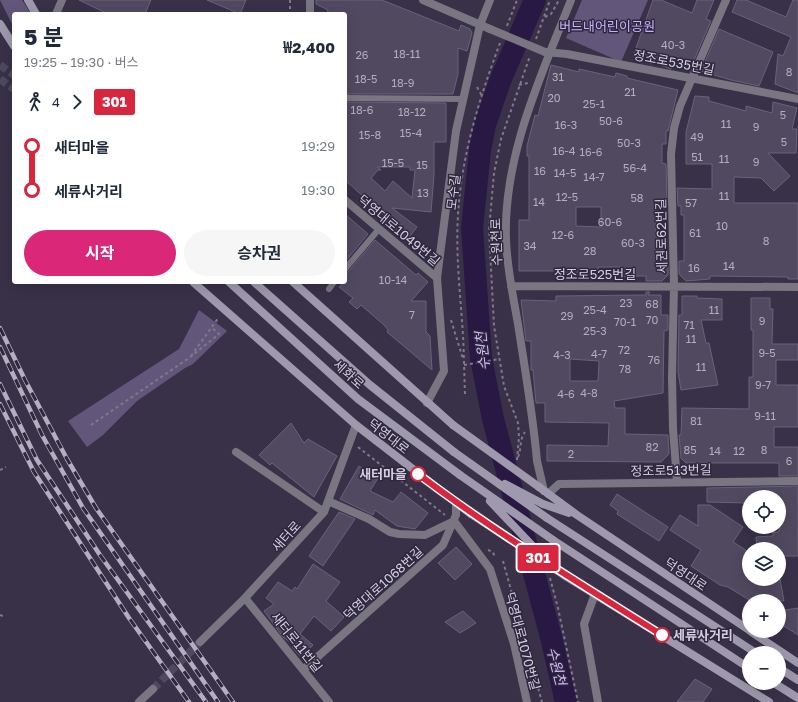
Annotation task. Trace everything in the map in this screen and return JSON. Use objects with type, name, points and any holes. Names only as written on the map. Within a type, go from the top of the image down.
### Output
[{"type":"main road","points":[[28,0],[35,12]]},
{"type":"main road","points":[[0,24],[12,43]]},
{"type":"main road","name":"덕영대로","points":[[195,284],[356,425],[471,514],[554,569],[769,702]]},
{"type":"main road","name":"세화로","points":[[231,284],[358,399],[478,489]]},
{"type":"main road","name":"세화로","points":[[256,284],[370,385],[470,464]]},
{"type":"main road","name":"덕영대로","points":[[294,284],[453,425],[577,515],[742,626]]},
{"type":"main road","points":[[470,464],[543,504],[577,515]]},
{"type":"main road","points":[[470,464],[547,518],[745,646]]},
{"type":"main road","points":[[478,489],[742,663]]},
{"type":"main road","points":[[478,489],[554,569]]},
{"type":"main road","name":"덕영대로","points":[[760,638],[798,663]]},
{"type":"main road","points":[[786,672],[798,680]]},
{"type":"main road","points":[[785,690],[798,698]]},
{"type":"street","points":[[57,12],[62,0]]},
{"type":"street","points":[[310,0],[310,12]]},
{"type":"street","name":"정조로535번길","points":[[423,0],[547,52],[567,54],[798,99]]},
{"type":"street","points":[[427,403],[444,371],[437,278],[456,131],[480,25],[490,0]]},
{"type":"street","name":"수원천로","points":[[544,491],[537,461],[533,424],[511,286],[506,240],[508,201],[513,165],[547,52],[571,0]]},
{"type":"street","name":"세권로62번길","points":[[677,481],[672,399],[674,286],[671,154],[674,128],[678,114],[726,0]]},
{"type":"street","name":"덕영대로1049번길","points":[[347,202],[437,278]]},
{"type":"street","name":"정조로525번길","points":[[511,286],[798,287]]},
{"type":"street","name":"새터로","points":[[200,642],[245,598],[324,512],[356,425]]},
{"type":"street","points":[[236,452],[324,512]]},
{"type":"street","name":"정조로513번길","points":[[544,491],[559,484],[677,481],[798,481]]},
{"type":"street","points":[[328,501],[369,519],[390,532],[399,534],[425,535],[454,521]]},
{"type":"street","name":"덕영대로1068번길","points":[[304,669],[443,545],[456,515],[456,503]]},
{"type":"street","name":"덕영대로1070번길","points":[[454,521],[490,569],[514,644],[527,702]]},
{"type":"street","points":[[595,594],[584,624],[598,702]]},
{"type":"street","name":"새터로11번길","points":[[245,598],[304,669],[329,702]]},
{"type":"street","points":[[139,702],[153,689]]},
{"type":"lane","points":[[347,98],[463,99]]},
{"type":"lane","points":[[347,267],[379,229]]},
{"type":"lane","points":[[328,289],[332,284]]},
{"type":"path","points":[[290,0],[290,12]]},
{"type":"path","points":[[507,26],[517,0]]},
{"type":"path","points":[[544,18],[551,14],[559,0]]},
{"type":"path","name":"모수길","points":[[465,394],[457,268],[459,202],[471,134],[486,81],[502,40]]},
{"type":"path","points":[[450,318],[464,364],[500,359]]},
{"type":"path","points":[[91,425],[189,358],[219,334],[211,327],[189,358]]},
{"type":"path","points":[[517,459],[521,452],[521,437],[533,424]]},
{"type":"path","points":[[350,441],[454,521]]},
{"type":"path","points":[[0,470],[6,467]]},
{"type":"path","points":[[503,561],[542,702]]},
{"type":"path","points":[[0,615],[5,617]]},
{"type":"green space","points":[[0,0],[22,0],[30,12],[12,12],[12,24]]},
{"type":"green space","name":"버드내어린이공원","points":[[582,0],[648,0],[621,62],[566,38]]},
{"type":"green space","points":[[199,310],[227,331],[193,364],[137,401],[103,435],[87,447],[68,421],[179,349]]},
{"type":"building","points":[[79,0],[151,0],[146,12],[104,12]]},
{"type":"building","points":[[207,0],[246,0],[241,12],[235,12]]},
{"type":"building","points":[[316,0],[382,0],[459,31],[461,25],[470,29],[472,33],[467,51],[458,48],[458,74],[453,94],[347,94],[347,12],[328,12],[328,10],[316,4]]},
{"type":"building","points":[[653,0],[661,0],[692,13],[697,0],[714,0],[706,19],[711,21],[691,67],[675,60],[671,69],[653,62],[652,64],[633,56]]},
{"type":"building","points":[[737,0],[746,0],[786,17],[793,0],[798,0],[798,93],[775,84],[778,54],[783,56],[791,37],[732,12]]},
{"type":"building","points":[[719,29],[773,52],[759,86],[731,80],[701,71]]},
{"type":"building","points":[[551,65],[579,72],[579,69],[615,77],[616,73],[627,76],[627,78],[678,90],[668,131],[666,131],[666,144],[662,144],[662,163],[666,164],[667,206],[656,206],[656,236],[663,236],[663,261],[668,261],[668,275],[662,281],[646,281],[646,276],[623,276],[623,267],[598,267],[598,274],[573,275],[558,275],[558,271],[519,271],[519,220],[529,220],[529,156],[527,156],[527,146],[535,115],[538,116]],"holes":[[[576,207],[601,207],[601,227],[576,226]]]},
{"type":"building","points":[[695,96],[709,97],[709,101],[746,111],[746,106],[772,113],[773,102],[797,108],[792,129],[797,129],[796,153],[768,153],[790,176],[774,191],[761,178],[734,177],[734,203],[798,203],[798,279],[788,279],[788,277],[710,276],[710,279],[686,281],[679,274],[679,261],[684,261],[684,215],[681,215],[681,206],[678,206],[677,188],[712,189],[712,164],[686,164],[686,132]]},
{"type":"building","points":[[347,102],[446,103],[446,142],[434,142],[434,175],[431,212],[392,208],[417,227],[406,241],[384,221],[387,218],[347,182]],"holes":[[[377,167],[410,167],[410,170],[415,170],[412,198],[393,181],[385,191],[371,178],[378,170],[381,170]]]},
{"type":"building","points":[[347,216],[368,234],[347,260]]},
{"type":"building","points":[[375,240],[416,275],[418,273],[428,282],[411,301],[426,301],[426,332],[430,336],[432,370],[387,332],[388,330],[384,325],[361,305],[357,309],[349,302],[353,298],[339,287],[343,284],[347,284],[348,272]]},
{"type":"building","points":[[646,292],[650,292],[648,295],[661,295],[661,315],[668,315],[668,330],[664,331],[663,393],[614,401],[615,408],[625,408],[625,434],[668,435],[669,454],[661,462],[547,461],[547,445],[608,446],[609,423],[545,422],[545,403],[536,403],[533,370],[531,370],[531,341],[526,341],[521,300],[556,301],[556,296],[646,295]],"holes":[[[570,359],[599,361],[598,381],[570,381]]]},
{"type":"building","points":[[682,296],[722,299],[722,320],[701,320],[706,343],[709,343],[718,385],[681,390],[678,372],[679,315],[682,315]]},
{"type":"building","points":[[751,298],[770,298],[770,309],[773,309],[772,344],[798,344],[798,360],[776,360],[776,385],[798,385],[798,427],[774,427],[774,447],[798,447],[798,476],[779,476],[779,463],[686,463],[681,458],[679,435],[681,435],[682,408],[749,409],[749,377],[753,377]]},
{"type":"building","points":[[291,423],[304,443],[308,439],[337,456],[314,497],[272,463],[270,465],[259,455]]},
{"type":"building","points":[[359,466],[378,478],[370,491],[393,502],[401,492],[428,513],[415,529],[397,526],[375,510],[373,515],[340,499]]},
{"type":"building","points":[[798,486],[798,556],[786,556],[786,542],[756,542],[756,537],[773,536],[773,534],[786,534],[786,490],[742,490],[742,503],[707,502],[707,488]]},
{"type":"building","points":[[617,494],[668,527],[659,541],[617,514],[618,511],[610,505]]},
{"type":"building","points":[[698,505],[710,505],[742,526],[733,542],[742,548],[742,586],[781,586],[783,594],[742,594],[742,596],[728,587],[720,585],[691,566],[701,550],[670,530],[680,515],[698,526]]},
{"type":"building","points":[[339,512],[355,519],[323,566],[309,556]]},
{"type":"building","points":[[456,547],[472,564],[455,580],[438,563]]},
{"type":"building","points":[[313,564],[340,582],[326,601],[344,617],[331,631],[314,616],[300,634],[313,645],[303,656],[299,655],[292,647],[294,645],[283,637],[264,611],[274,604],[266,598],[278,582],[292,591],[295,587],[297,589]]},
{"type":"building","points":[[798,608],[798,635],[786,627],[786,610]]},
{"type":"building","points":[[463,611],[476,623],[460,633],[445,622]]},
{"type":"building","points":[[695,679],[712,689],[703,702],[677,702]]},
{"type":"waterway","name":"수원천","points":[[535,0],[500,81],[485,125],[480,150],[472,228],[481,358],[493,419],[552,641],[566,702]]},
{"type":"tunnel","points":[[0,65],[12,74]]},
{"type":"tunnel","points":[[0,79],[12,88]]},
{"type":"tunnel","points":[[153,689],[200,642]]},
{"type":"railway","points":[[0,328],[25,380],[67,459],[96,508],[233,702]]},
{"type":"railway","points":[[0,347],[42,435],[83,508],[218,702]]},
{"type":"railway","points":[[0,384],[37,460],[100,555],[206,702]]},
{"type":"railway","points":[[0,404],[34,472],[129,618],[189,702]]},
{"type":"bus line","name":"301","points":[[418,474],[471,514],[554,569],[662,635]]},
{"type":"place","name":"새터마을","points":[[418,474]]},
{"type":"place","name":"세류사거리","points":[[662,635]]}]
